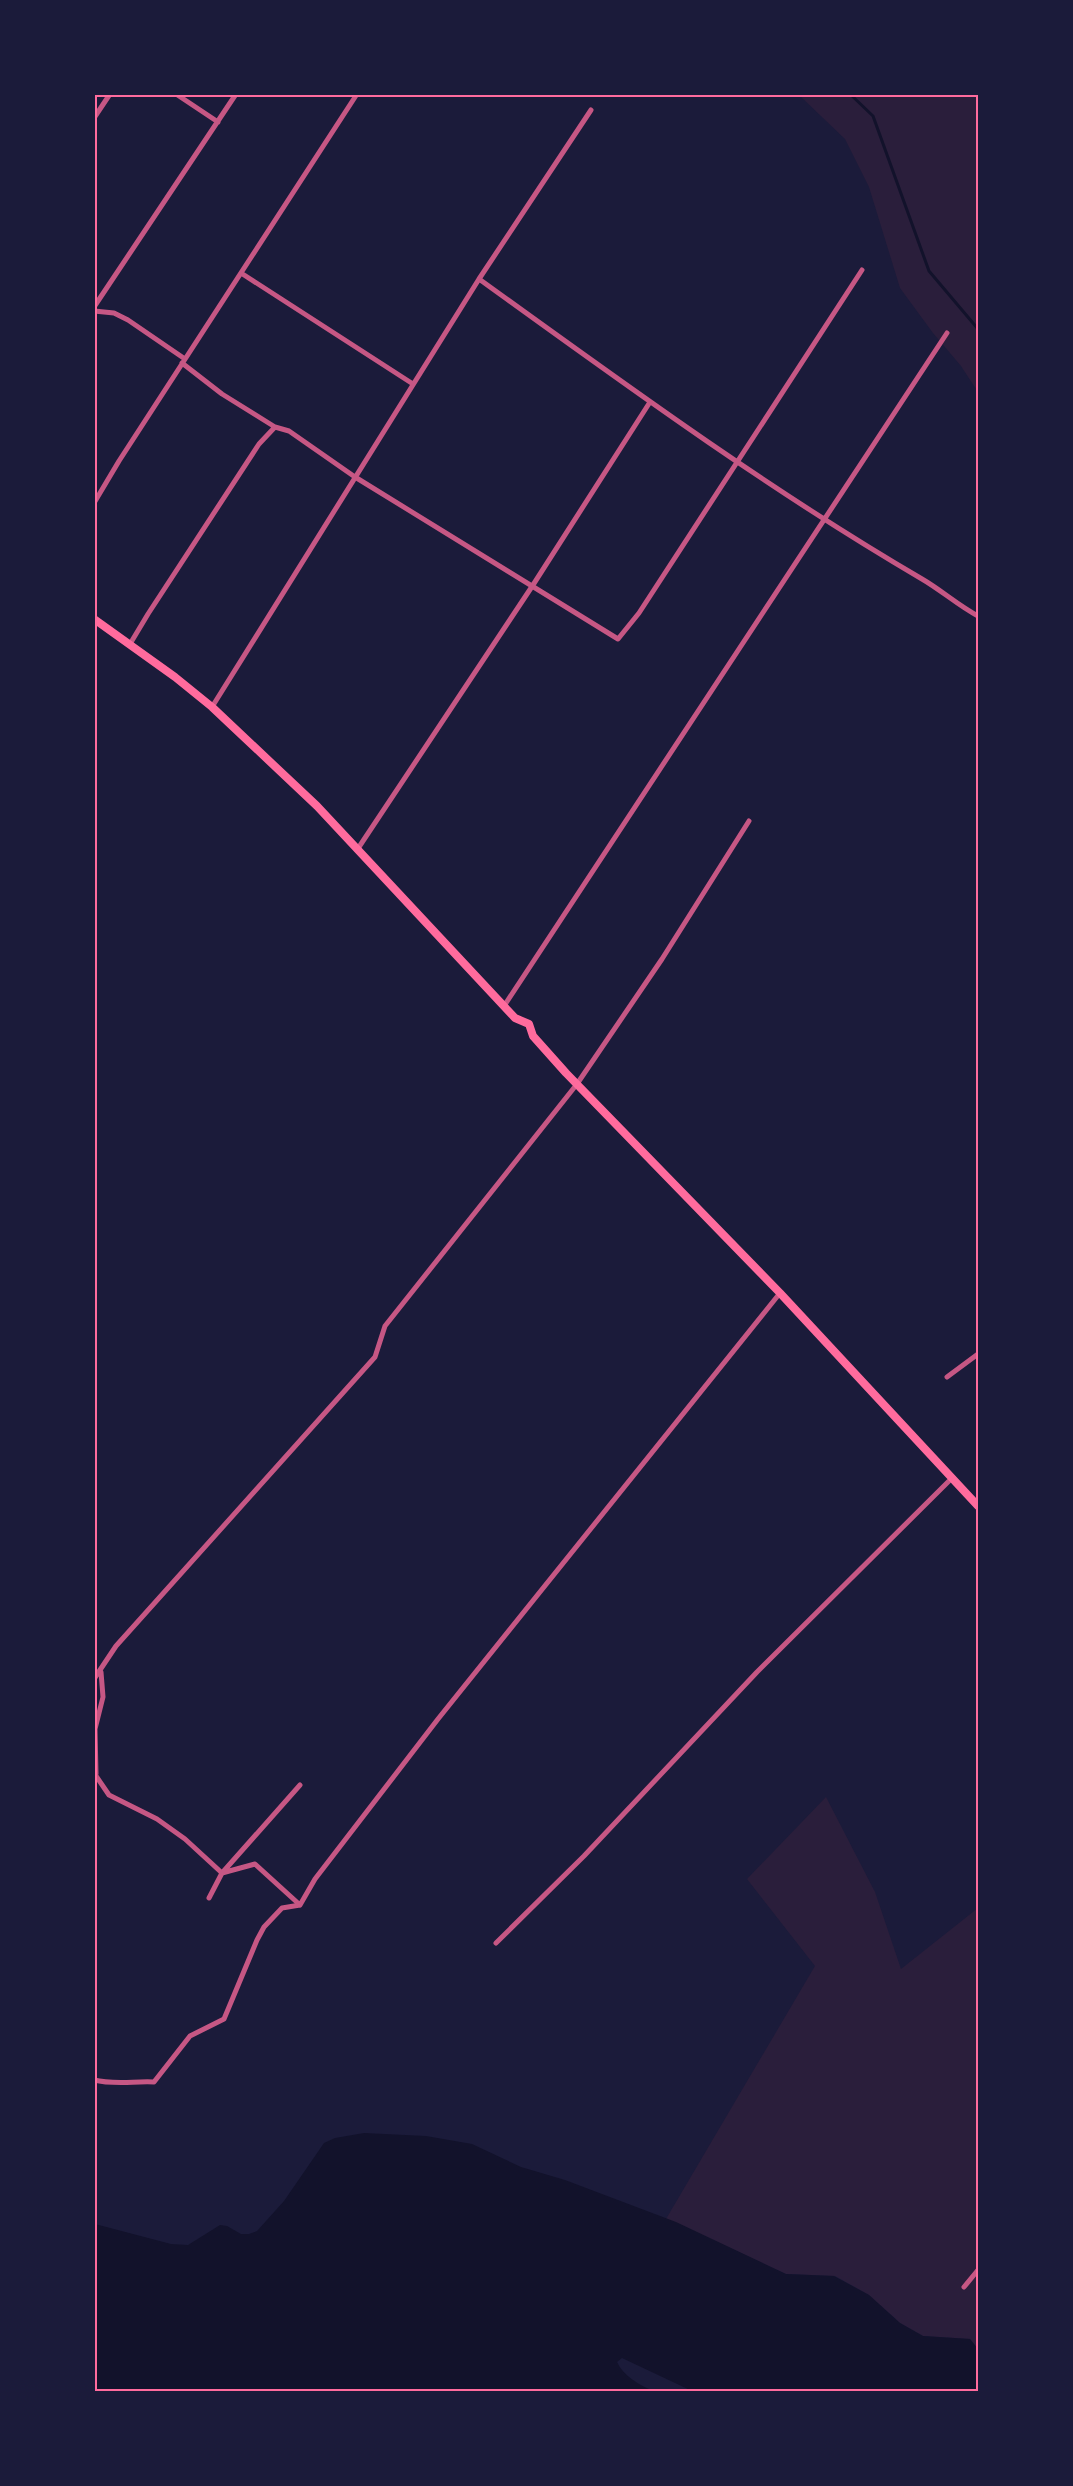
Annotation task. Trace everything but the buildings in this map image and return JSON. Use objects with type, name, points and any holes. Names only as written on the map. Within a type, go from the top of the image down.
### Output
[{"type":"main road","points":[[94,619],[212,707],[317,806],[515,1018],[529,1024],[533,1036],[577,1084],[780,1293],[978,1506]]},
{"type":"street","points":[[94,118],[110,94]]},
{"type":"street","points":[[176,94],[218,122]]},
{"type":"street","points":[[236,94],[95,307],[128,320],[184,361],[222,394],[276,428],[289,431],[355,477],[618,639],[639,613],[862,270]]},
{"type":"street","points":[[94,503],[357,94]]},
{"type":"street","points":[[212,707],[478,279],[591,110]]},
{"type":"street","points":[[241,273],[413,384]]},
{"type":"street","points":[[478,279],[650,402],[825,520],[934,585],[978,616]]},
{"type":"street","points":[[504,1006],[946,333]]},
{"type":"street","points":[[357,850],[533,585],[650,402]]},
{"type":"street","points":[[130,644],[259,444],[276,428]]},
{"type":"street","points":[[94,1679],[116,1646],[375,1357],[385,1326],[577,1084],[662,959],[750,821]]},
{"type":"street","points":[[300,1905],[315,1879],[445,1710],[780,1293]]},
{"type":"street","points":[[947,1377],[978,1354]]},
{"type":"street","points":[[496,1943],[584,1856],[757,1672],[952,1478]]},
{"type":"street","points":[[100,1672],[103,1697],[94,1729],[95,1774],[109,1795],[157,1819],[185,1839],[222,1873]]},
{"type":"street","points":[[209,1898],[222,1873],[300,1785]]},
{"type":"street","points":[[222,1873],[255,1864],[300,1905]]},
{"type":"street","points":[[94,2080],[114,2084],[128,2081],[154,2082],[190,2036],[224,2019],[264,1927],[282,1908],[300,1905]]},
{"type":"street","points":[[964,2287],[978,2270]]},
{"type":"shaded area","points":[[799,95],[978,95],[978,392],[961,366],[900,288],[869,187],[845,139]]},
{"type":"shaded area","points":[[826,1797],[875,1892],[901,1969],[978,1908],[978,2349],[970,2339],[923,2336],[900,2323],[869,2295],[835,2276],[786,2274],[666,2219],[815,1966],[747,1879]]},
{"type":"shaded area","points":[[364,2133],[426,2136],[472,2144],[521,2167],[565,2180],[676,2222],[786,2274],[834,2276],[869,2295],[900,2323],[923,2336],[970,2339],[978,2349],[978,2391],[692,2391],[622,2358],[617,2362],[623,2372],[637,2383],[653,2391],[95,2391],[95,2224],[171,2244],[188,2245],[220,2225],[227,2226],[241,2234],[249,2234],[257,2231],[284,2201],[324,2143],[335,2138]]},
{"type":"waterway","points":[[850,94],[873,116],[929,271],[978,329]]}]
